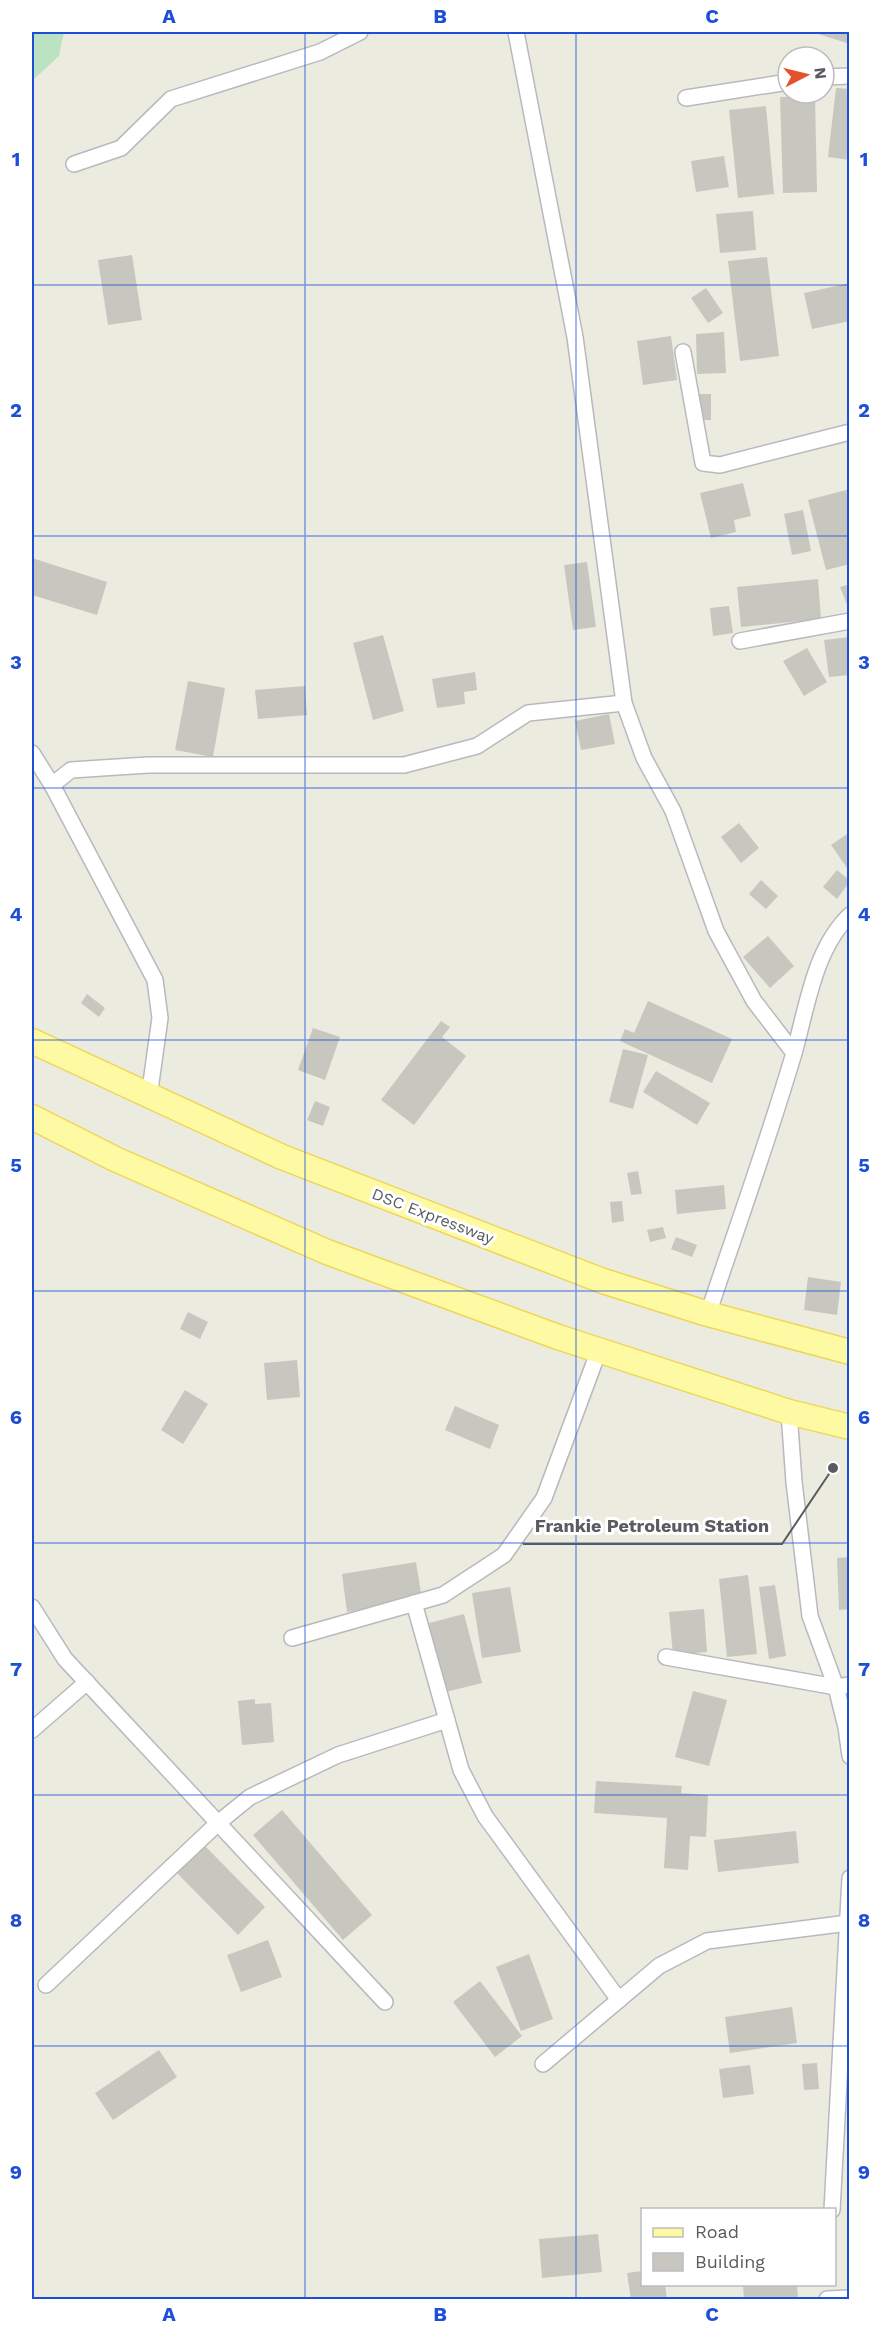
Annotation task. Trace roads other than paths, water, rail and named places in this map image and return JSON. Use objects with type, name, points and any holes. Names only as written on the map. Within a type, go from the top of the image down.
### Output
[{"type":"main road","name":"DSC Expressway","points":[[32,1041],[282,1157],[442,1220],[603,1281],[708,1314],[849,1352]]},
{"type":"main road","points":[[32,1117],[115,1159],[327,1252],[599,1350],[789,1412],[849,1427]]},
{"type":"street","points":[[74,164],[121,148],[171,99],[320,52],[360,32]]},
{"type":"street","points":[[516,32],[575,337],[624,703],[644,758],[673,811],[716,931],[754,1000],[794,1053]]},
{"type":"street","points":[[686,98],[776,83]]},
{"type":"street","points":[[683,352],[702,463],[720,465],[849,432]]},
{"type":"street","points":[[740,641],[849,621]]},
{"type":"street","points":[[52,785],[71,770],[137,766],[404,765],[477,746],[528,713],[624,703]]},
{"type":"street","points":[[32,753],[52,785],[155,980],[160,1018],[149,1097]]},
{"type":"street","points":[[708,1314],[794,1053],[811,983],[839,925],[849,915]]},
{"type":"street","points":[[292,1638],[443,1594],[504,1555],[544,1498],[599,1350]]},
{"type":"street","points":[[789,1412],[794,1482],[810,1616],[843,1686],[849,1756]]},
{"type":"street","points":[[414,1603],[460,1770],[485,1816],[619,2000]]},
{"type":"street","points":[[32,1607],[65,1659],[385,2002]]},
{"type":"street","points":[[666,1657],[843,1686]]},
{"type":"street","points":[[32,1730],[87,1682]]},
{"type":"street","points":[[45,1985],[218,1823],[250,1797],[338,1755],[447,1720]]},
{"type":"street","points":[[832,2208],[848,1964],[849,1878]]},
{"type":"street","points":[[543,2064],[659,1966],[707,1941],[848,1923]]},
{"type":"street","points":[[827,2299],[849,2298]]},
{"type":"place","name":"Frankie Petroleum Station","points":[[833,1468]]}]
